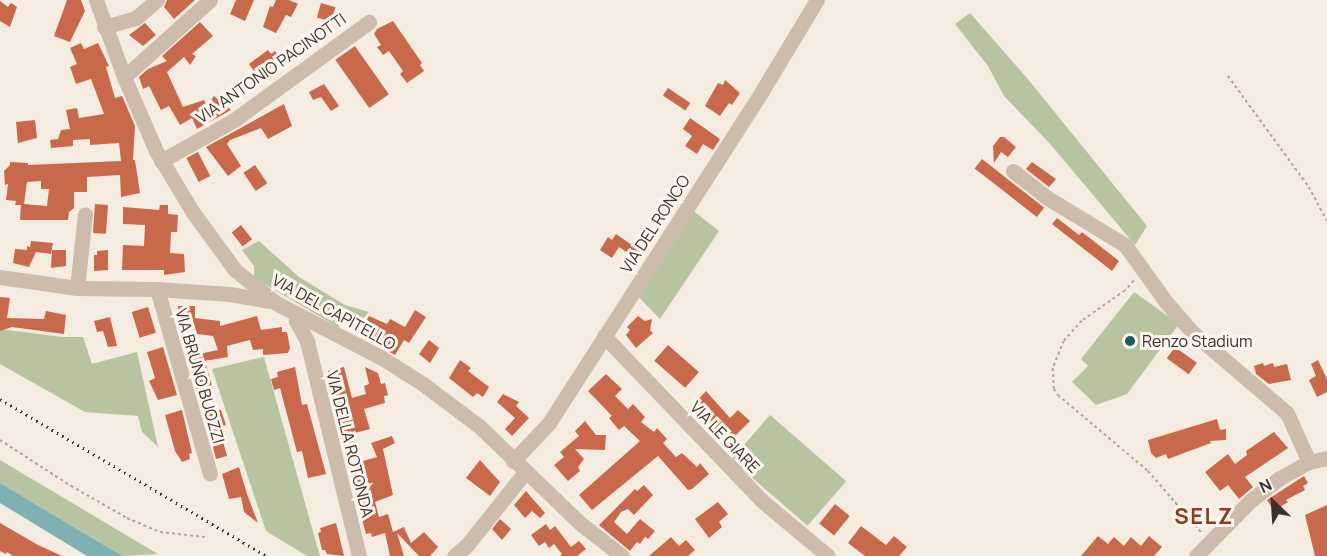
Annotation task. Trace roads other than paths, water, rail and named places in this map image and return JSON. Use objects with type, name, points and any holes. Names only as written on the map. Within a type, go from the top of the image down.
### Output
[{"type":"street","name":"VIA DEL CAPITELLO","points":[[96,0],[124,77],[161,161],[208,235],[235,270],[276,303],[382,358],[423,384],[478,426],[603,544],[622,556]]},
{"type":"street","points":[[104,27],[136,18],[157,0]]},
{"type":"street","points":[[124,77],[210,0]]},
{"type":"street","name":"VIA DEL RONCO","points":[[454,556],[464,551],[549,423],[762,92],[817,0]]},
{"type":"street","name":"VIA ANTONIO PACINOTTI","points":[[161,161],[234,120],[369,22]]},
{"type":"street","points":[[1013,171],[1046,197],[1125,245],[1166,302],[1192,332],[1287,413],[1309,462]]},
{"type":"street","points":[[77,288],[85,214]]},
{"type":"street","points":[[230,294],[235,270]]},
{"type":"street","points":[[0,277],[77,288],[157,289],[230,294],[276,303]]},
{"type":"street","name":"VIA BRUNO BUOZZI","points":[[157,289],[210,474]]},
{"type":"street","name":"VIA DELLA ROTONDA","points":[[297,315],[296,321],[307,341],[358,556]]},
{"type":"street","points":[[307,341],[317,325]]},
{"type":"street","name":"VIA LE GIARE","points":[[604,336],[761,500],[828,556]]},
{"type":"street","points":[[1203,551],[1268,486],[1309,462],[1327,458]]},
{"type":"water","points":[[0,483],[123,556],[87,556],[0,503]]},
{"type":"railway","points":[[0,399],[267,556]]},
{"type":"place","name":"Renzo Stadium","points":[[1130,341]]},
{"type":"district","name":"SELZ","points":[[1204,517]]}]
